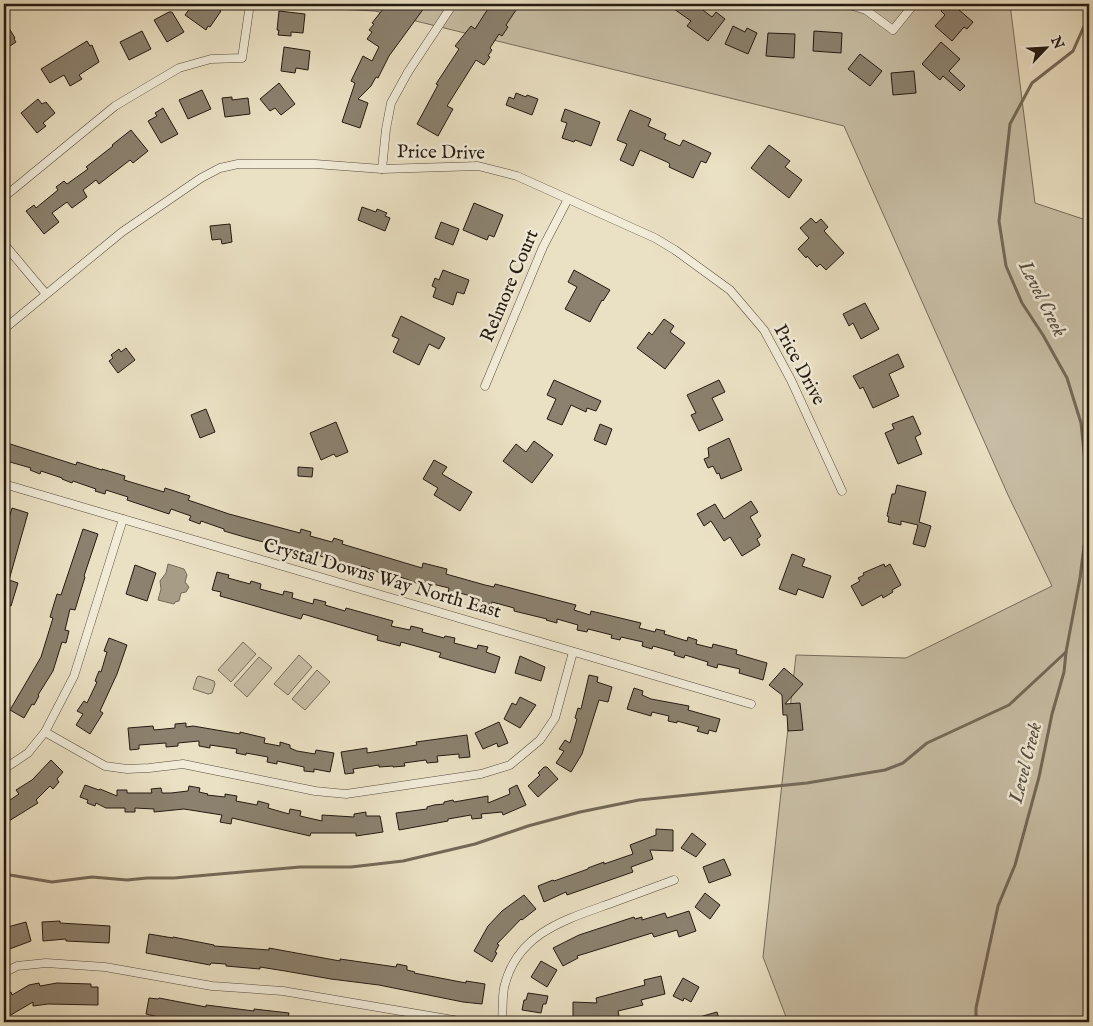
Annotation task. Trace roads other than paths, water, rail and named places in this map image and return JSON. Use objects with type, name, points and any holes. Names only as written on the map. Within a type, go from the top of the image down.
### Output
[{"type":"street","points":[[4,197],[115,106],[178,68],[211,58],[242,58],[250,4]]},
{"type":"street","points":[[382,169],[391,103],[408,72],[453,4]]},
{"type":"street","points":[[847,4],[866,10],[893,30],[914,4]]},
{"type":"street","name":"Price Drive","points":[[4,329],[122,232],[201,178],[220,168],[238,164],[315,164],[382,169],[478,166],[516,176],[630,227],[675,250],[730,290],[764,330],[791,380],[842,491]]},
{"type":"street","name":"Relmore Court","points":[[485,386],[543,247],[568,199]]},
{"type":"street","points":[[4,244],[46,294]]},
{"type":"street","name":"Crystal Downs Way North East","points":[[4,484],[751,704]]},
{"type":"street","points":[[4,769],[28,753],[45,732],[74,676],[124,519]]},
{"type":"street","points":[[45,732],[105,766],[127,769],[183,764],[316,791],[346,794],[481,774],[510,765],[540,740],[555,718],[573,652]]},
{"type":"street","points":[[502,1022],[504,988],[514,965],[525,947],[539,935],[570,918],[674,880]]},
{"type":"street","points":[[4,973],[17,966],[46,962],[105,967],[212,986],[283,991],[465,1022]]},
{"type":"waterway","name":"Level Creek","points":[[1089,15],[1073,51],[1032,83],[1010,124],[999,221],[1006,266],[1022,303],[1043,335],[1067,378],[1081,423],[1089,500]]},
{"type":"waterway","name":"Level Creek","points":[[976,1022],[976,1008],[998,906],[1015,865],[1039,777],[1052,714],[1064,672],[1080,578],[1089,507]]},
{"type":"waterway","points":[[4,874],[52,882],[92,877],[127,880],[174,878],[300,867],[351,867],[403,861],[475,844],[528,826],[580,812],[639,800],[807,783],[885,770],[903,763],[927,743],[1009,705],[1066,652]]}]
